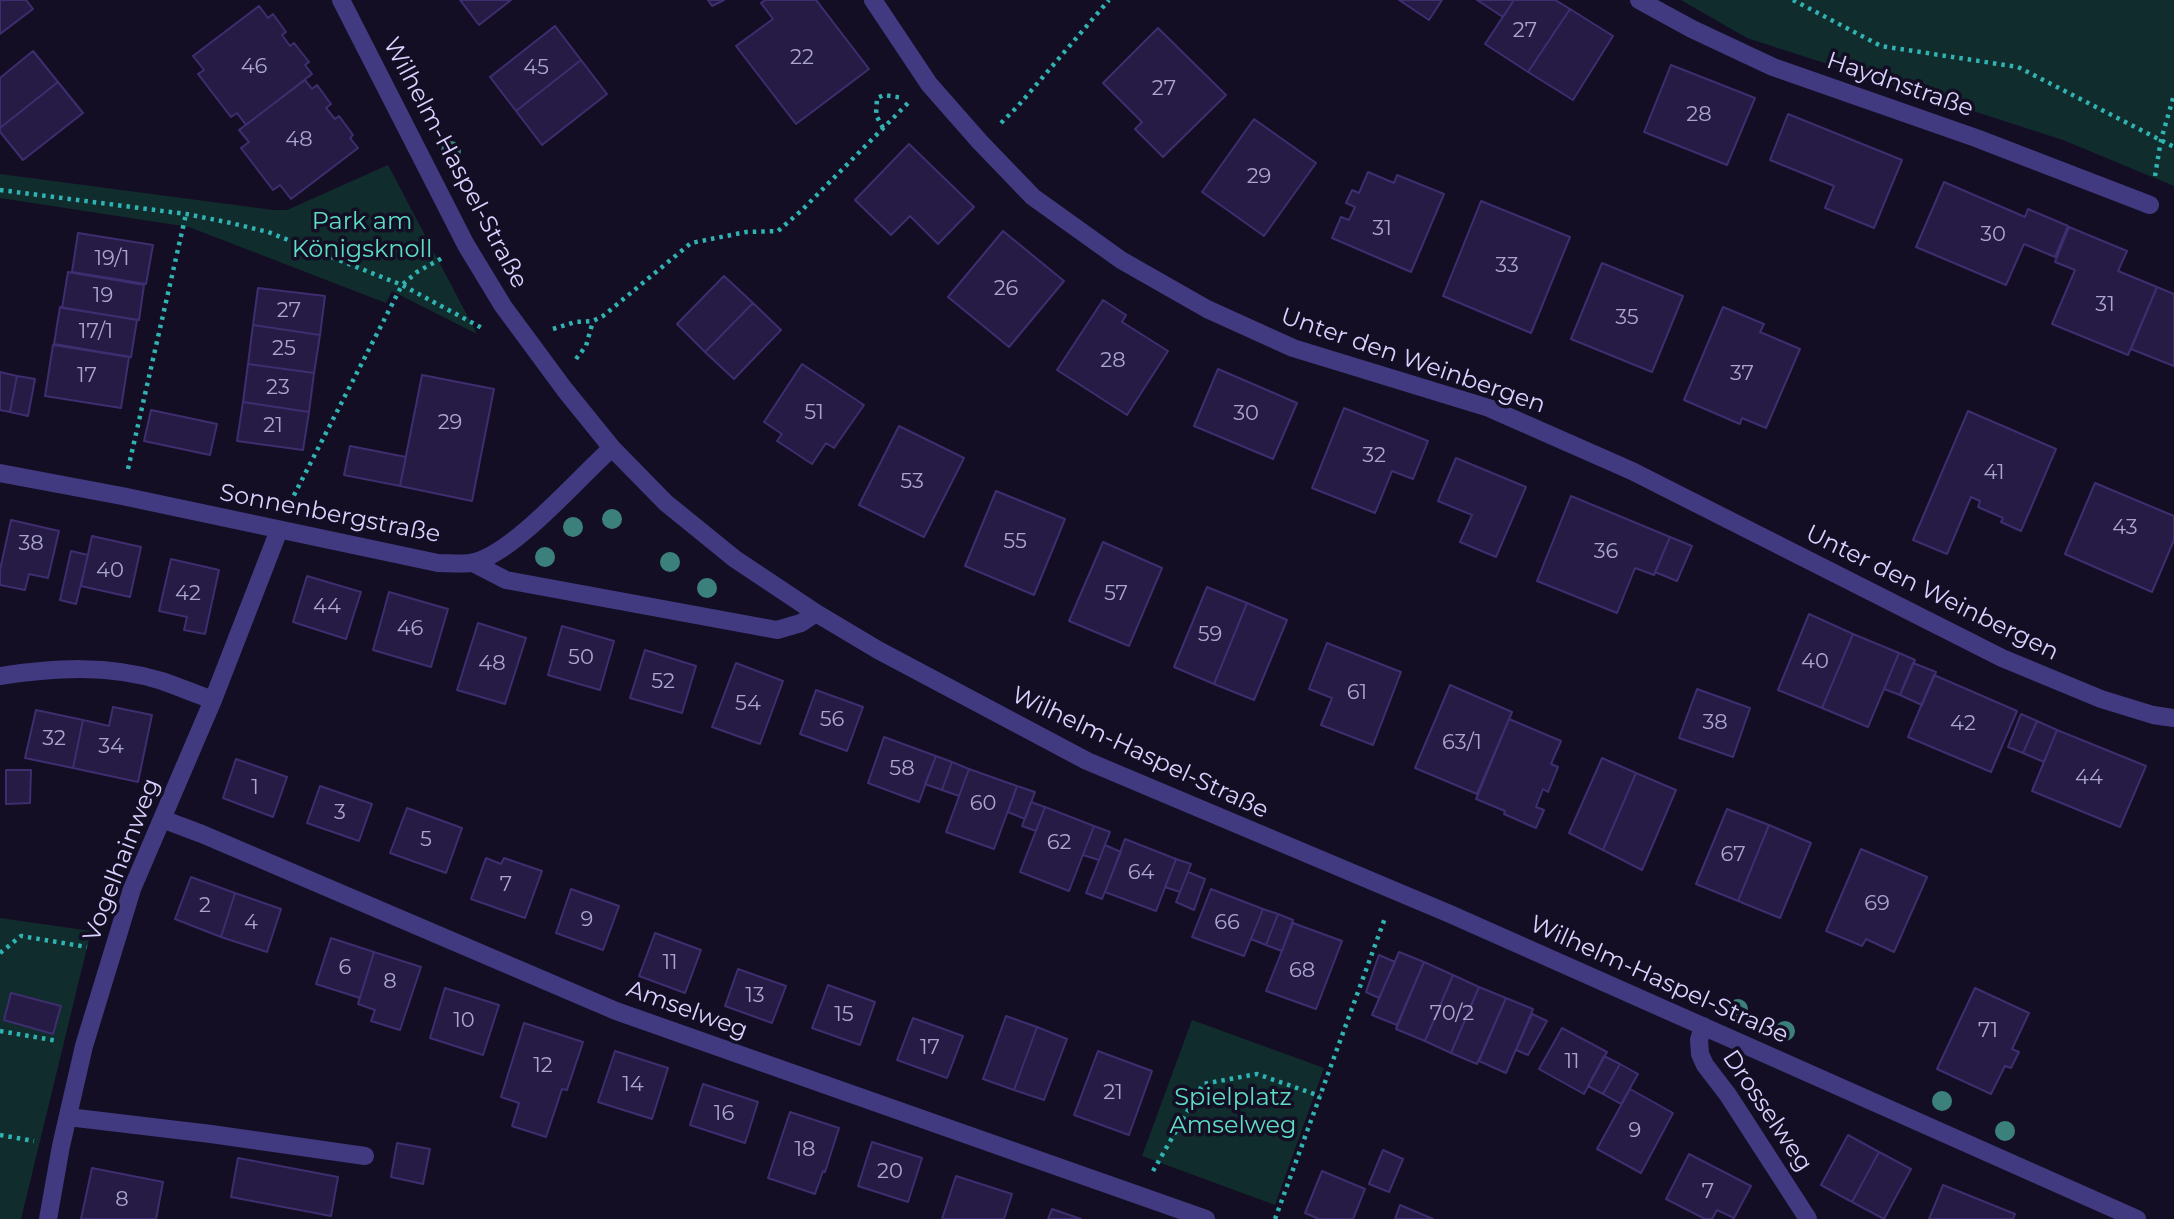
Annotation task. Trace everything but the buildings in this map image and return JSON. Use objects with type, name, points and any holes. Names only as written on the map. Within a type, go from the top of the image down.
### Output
[{"type":"street","name":"Wilhelm-Haspel-Straße","points":[[341,0],[466,245],[503,306],[612,448],[667,503],[734,559],[816,613],[948,688],[1087,761],[1395,891],[2137,1219]]},
{"type":"street","name":"Unter den Weinbergen","points":[[873,0],[929,84],[980,142],[1034,197],[1121,260],[1207,309],[1293,348],[1489,408],[1632,471],[2002,658],[2101,699],[2153,715],[2174,718]]},
{"type":"street","name":"Haydnstraße","points":[[1639,0],[1692,29],[1773,67],[1976,138],[2150,205]]},
{"type":"street","name":"Sonnenbergstraße","points":[[0,473],[438,563],[473,563],[494,555],[534,522],[612,448]]},
{"type":"street","name":"Vogelhainweg","points":[[48,1219],[84,1046],[132,888],[213,700],[279,530]]},
{"type":"street","points":[[473,563],[506,580],[777,629],[801,623],[816,613]]},
{"type":"street","points":[[0,676],[85,668],[123,672],[160,681],[213,700]]},
{"type":"street","name":"Amselweg","points":[[162,820],[202,834],[616,1011],[1206,1219]]},
{"type":"street","name":"Drosselweg","points":[[1703,1026],[1699,1040],[1700,1054],[1705,1065],[1728,1095],[1808,1219]]},
{"type":"street","points":[[68,1118],[211,1134],[365,1156]]},
{"type":"path","points":[[980,142],[1018,106],[1109,0]]},
{"type":"path","points":[[1793,0],[1881,46],[2018,67],[2174,147]]},
{"type":"path","points":[[550,330],[575,322],[593,321],[603,316],[691,243],[746,232],[778,232],[801,212],[909,102],[896,96],[884,95],[877,98],[877,115],[883,128]]},
{"type":"path","points":[[2150,205],[2161,140],[2174,95]]},
{"type":"path","points":[[0,190],[186,214],[268,233],[402,285],[485,330],[527,339]]},
{"type":"path","points":[[122,496],[186,214]]},
{"type":"path","points":[[279,530],[293,494],[402,285],[429,265]]},
{"type":"path","points":[[573,362],[586,345],[593,321]]},
{"type":"path","points":[[1275,1219],[1395,891]]},
{"type":"path","points":[[0,953],[21,936],[112,951]]},
{"type":"path","points":[[0,1031],[84,1046]]},
{"type":"path","points":[[1139,1195],[1203,1084],[1257,1074],[1320,1096]]},
{"type":"green space","points":[[1681,0],[2174,0],[2174,186],[2063,140],[1747,38]]},
{"type":"green space","name":"Park am Königsknoll","points":[[388,165],[477,334],[392,291],[386,303],[189,227],[0,198],[0,174],[287,210]]},
{"type":"green space","points":[[0,918],[91,931],[21,1219],[0,1219]]},
{"type":"green space","name":"Spielplatz Amselweg","points":[[1192,1020],[1324,1068],[1275,1205],[1142,1156]]}]
